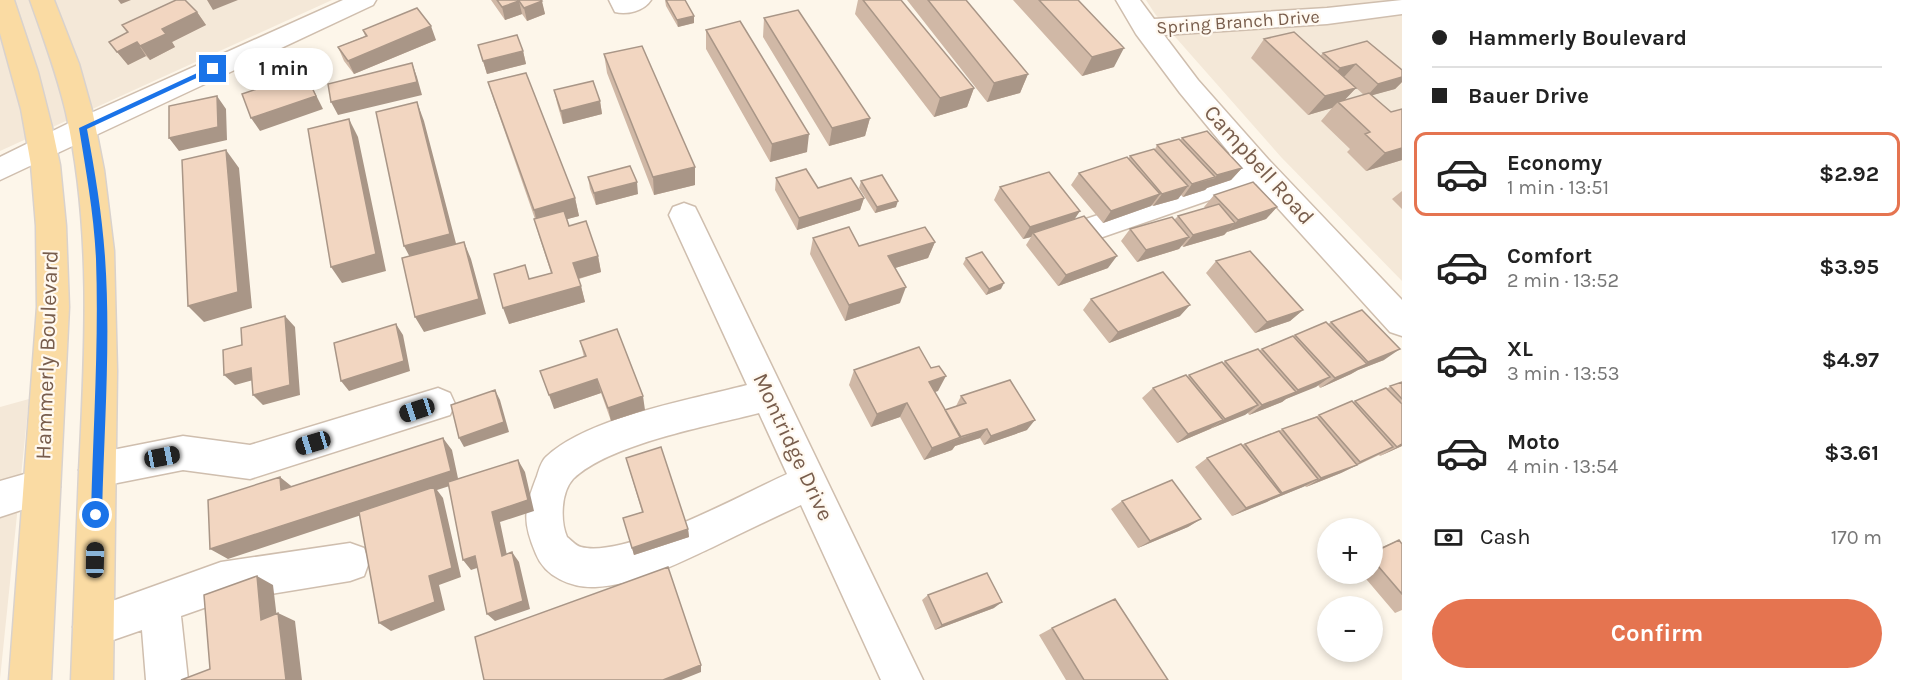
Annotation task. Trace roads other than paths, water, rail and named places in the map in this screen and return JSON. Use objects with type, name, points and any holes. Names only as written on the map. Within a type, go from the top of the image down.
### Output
[{"type":"main road","name":"Hammerly Boulevard","points":[[2,0],[26,73],[43,149],[52,249],[53,307],[30,680]]},
{"type":"main road","points":[[42,0],[64,60],[83,128],[93,186],[100,258],[101,336],[92,680]]},
{"type":"main road","points":[[42,487],[97,470]]},
{"type":"street","points":[[0,169],[83,128],[364,0]]},
{"type":"street","points":[[621,0],[624,6],[639,0]]},
{"type":"street","name":"Campbell Road","points":[[1128,0],[1145,28],[1193,91],[1402,322]]},
{"type":"street","name":"Spring Branch Drive","points":[[1145,28],[1327,16],[1402,6]]},
{"type":"street","points":[[1094,228],[1263,171]]},
{"type":"street","name":"Montridge Drive","points":[[684,215],[903,680]]},
{"type":"street","points":[[769,395],[627,432],[578,454],[557,471],[544,506],[546,533],[554,550],[571,565],[593,568],[624,565],[662,551],[810,482]]},
{"type":"street","points":[[97,470],[183,453],[250,462],[438,404]]},
{"type":"street","points":[[0,499],[42,487]]},
{"type":"street","points":[[93,627],[221,582],[350,562]]},
{"type":"street","points":[[160,603],[167,680]]}]
